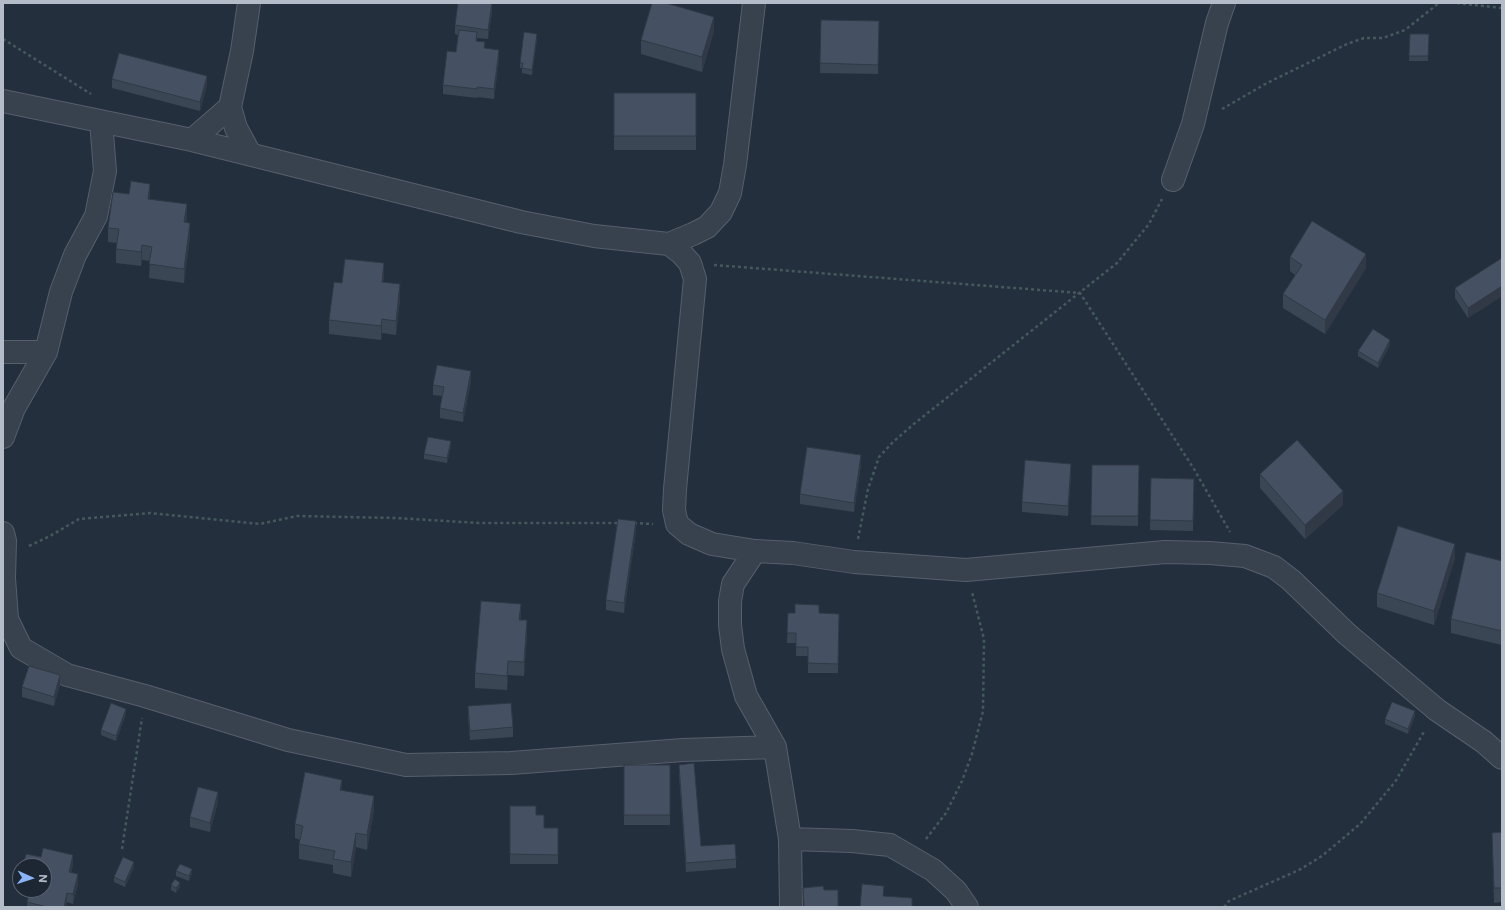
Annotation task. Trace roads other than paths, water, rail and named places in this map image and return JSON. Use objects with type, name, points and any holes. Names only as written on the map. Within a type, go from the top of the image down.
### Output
[{"type":"street","points":[[249,3],[242,52],[230,107],[236,128],[250,154]]},
{"type":"street","points":[[3,101],[192,140],[522,222],[594,236],[669,244],[693,234],[707,226],[720,212],[730,193],[736,157],[754,3]]},
{"type":"street","points":[[1173,180],[1193,124],[1217,23],[1224,3]]},
{"type":"street","points":[[192,140],[230,107]]},
{"type":"street","points":[[3,437],[14,408],[46,352],[61,292],[75,255],[96,216],[104,171],[102,121]]},
{"type":"street","points":[[669,244],[681,253],[690,263],[695,279],[674,510],[678,524],[689,534],[712,544],[755,552],[793,553],[854,562],[966,570],[1165,552],[1210,553],[1246,556],[1274,566],[1291,580],[1346,634],[1437,710],[1484,742],[1502,758]]},
{"type":"street","points":[[3,352],[46,352]]},
{"type":"street","points":[[3,533],[6,541],[4,578],[7,619],[21,648],[67,675],[145,696],[288,740],[406,765],[511,763],[683,750],[775,747]]},
{"type":"street","points":[[755,552],[733,584],[730,601],[730,625],[733,649],[746,696],[775,747],[790,839],[791,907]]},
{"type":"street","points":[[790,839],[852,841],[890,845],[933,870],[956,891],[967,907]]}]
